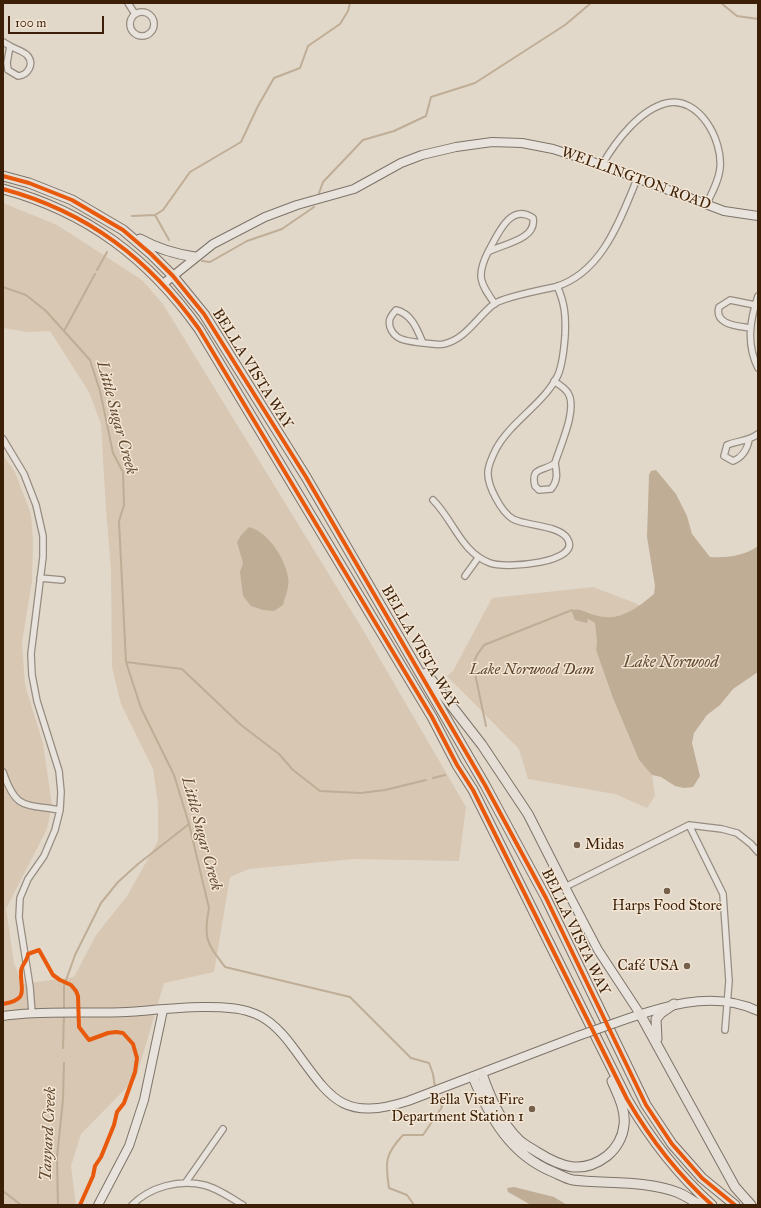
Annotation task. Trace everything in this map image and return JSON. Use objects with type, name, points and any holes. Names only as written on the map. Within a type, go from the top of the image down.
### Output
[{"type":"main road","name":"BELLA VISTA WAY","points":[[3,176],[29,183],[72,200],[123,230],[151,254],[173,276],[204,314],[306,477],[406,646],[485,785],[546,898],[646,1104],[672,1144],[702,1178],[735,1205]]},
{"type":"main road","name":"BELLA VISTA WAY","points":[[3,189],[56,207],[88,224],[128,250],[163,284],[199,329],[432,717],[457,765],[473,790],[627,1099],[646,1131],[681,1176],[712,1205]]},
{"type":"main road","points":[[123,230],[154,247],[177,255],[195,257]]},
{"type":"main road","points":[[406,646],[482,745],[528,814],[565,887]]},
{"type":"main road","points":[[478,1076],[502,1121],[520,1141],[553,1163],[576,1168],[589,1166],[612,1153],[620,1139],[624,1124],[620,1098],[591,1040],[575,996]]},
{"type":"main road","points":[[660,1048],[656,1032],[656,1019],[661,1013],[674,1004]]},
{"type":"main road","points":[[640,1014],[735,1187],[751,1205]]},
{"type":"main road","points":[[478,1076],[485,1106],[499,1130],[522,1153],[545,1169],[571,1180],[657,1187],[679,1193],[700,1205]]},
{"type":"street","points":[[128,3],[135,14]]},
{"type":"street","points":[[144,12],[152,16],[154,24],[152,31],[148,34],[137,35],[131,30],[130,22],[135,14],[144,12]]},
{"type":"street","points":[[3,42],[10,46],[24,54],[30,59],[30,67],[26,74],[18,76],[8,70],[7,62],[10,46]]},
{"type":"street","points":[[602,164],[615,142],[644,115],[667,103],[676,102],[688,105],[698,112],[707,124],[720,153],[720,167],[717,179],[706,205]]},
{"type":"street","name":"WELLINGTON ROAD","points":[[163,284],[213,244],[236,230],[265,217],[297,205],[354,189],[401,163],[422,155],[456,147],[492,142],[522,143],[553,149],[602,164],[637,179],[724,211],[758,216]]},
{"type":"street","points":[[423,343],[410,317],[404,312],[396,310],[390,316],[389,322],[392,332],[397,338],[405,341],[423,343],[444,344],[460,337],[495,304],[557,286],[576,278],[589,268],[618,224],[637,179]]},
{"type":"street","points":[[488,252],[524,237],[531,230],[534,223],[533,218],[528,214],[520,213],[511,216],[498,234],[488,252],[482,264],[480,278],[483,288],[495,304]]},
{"type":"street","points":[[433,500],[444,512],[470,550],[478,558],[494,565],[523,565],[550,559],[567,552],[569,546],[564,535],[513,519],[500,506],[492,490],[488,472],[496,450],[506,435],[558,375],[564,350],[567,317],[562,296],[557,286]]},
{"type":"street","points":[[758,296],[750,328],[753,358],[758,368]]},
{"type":"street","points":[[750,328],[725,322],[719,318],[719,307],[730,300],[755,305]]},
{"type":"street","points":[[554,381],[569,394],[572,404],[570,418],[555,463],[557,476],[556,484],[551,489],[545,491],[539,490],[535,486],[534,481],[537,471],[555,463]]},
{"type":"street","points":[[750,440],[744,454],[739,459],[733,461],[724,456],[727,445],[734,442],[750,440],[758,434]]},
{"type":"street","points":[[3,439],[24,474],[36,505],[43,536],[43,557],[31,654],[32,675],[37,701],[59,770],[61,792],[60,810],[55,830],[44,856],[28,879],[20,898],[19,917],[30,987],[32,1013]]},
{"type":"street","points":[[464,576],[478,558]]},
{"type":"street","points":[[40,578],[62,580]]},
{"type":"street","points":[[3,772],[10,792],[18,801],[28,806],[60,810]]},
{"type":"street","points":[[689,825],[723,894],[729,961],[725,1030]]},
{"type":"street","points":[[640,1014],[598,950],[565,887],[689,825],[722,828],[737,833],[751,844],[758,852]]},
{"type":"street","points":[[3,1016],[32,1013],[94,1013],[228,1008],[251,1012],[272,1024],[286,1038],[326,1090],[341,1104],[366,1109],[390,1107],[408,1102],[578,1036],[640,1014],[674,1004],[710,1001],[726,1002],[758,1011]]},
{"type":"street","points":[[98,1205],[129,1146],[144,1100],[163,1010]]},
{"type":"street","points":[[186,1182],[223,1129]]},
{"type":"street","points":[[132,1205],[140,1197],[162,1187],[186,1182],[205,1185],[243,1205]]},
{"type":"green space","points":[[3,203],[57,225],[142,280],[163,304],[363,630],[466,807],[459,861],[354,859],[249,869],[230,877],[214,972],[164,983],[136,1078],[81,1134],[71,1166],[76,1205],[3,1205],[3,455],[15,472],[31,514],[33,541],[32,581],[22,643],[25,685],[43,743],[52,805],[47,829],[6,909],[14,963],[22,984],[74,977],[96,935],[127,896],[158,841],[158,803],[153,769],[121,704],[112,667],[111,569],[101,424],[89,392],[50,331],[27,332],[3,328]]},
{"type":"green space","name":"Lake Norwood Dam","points":[[593,587],[642,607],[622,615],[612,617],[597,616],[579,609],[571,610],[595,623],[597,642],[596,650],[610,692],[639,760],[652,775],[655,796],[647,808],[615,794],[528,779],[519,749],[447,676],[453,671],[492,598]]},
{"type":"water","name":"Lake Norwood","points":[[656,470],[676,494],[687,516],[692,534],[710,557],[735,556],[758,546],[758,672],[733,689],[720,705],[707,715],[694,733],[692,743],[700,776],[693,787],[684,788],[675,786],[661,777],[652,775],[639,760],[612,696],[596,650],[597,642],[595,623],[588,619],[587,623],[575,620],[571,610],[581,610],[604,617],[620,616],[634,609],[654,594],[655,586],[647,537],[649,475],[651,471]]},
{"type":"water","points":[[249,527],[263,534],[269,540],[279,554],[286,570],[288,588],[286,595],[283,605],[274,611],[263,610],[251,606],[243,596],[240,572],[243,563],[237,542]]},
{"type":"water","points":[[514,1187],[554,1197],[567,1205],[531,1205],[508,1192],[507,1188]]},
{"type":"waterway","points":[[132,216],[155,215],[163,210],[190,172],[241,142],[258,106],[274,78],[300,68],[308,46],[340,24],[348,11],[350,3]]},
{"type":"waterway","points":[[319,193],[323,182],[363,140],[394,131],[426,116],[431,97],[475,83],[565,25],[591,3]]},
{"type":"waterway","points":[[721,3],[737,16],[758,19]]},
{"type":"waterway","points":[[202,261],[210,262],[247,241],[282,229],[314,207]]},
{"type":"waterway","points":[[155,215],[169,240]]},
{"type":"waterway","points":[[97,270],[107,252]]},
{"type":"waterway","points":[[64,331],[95,274]]},
{"type":"waterway","name":"Little Sugar Creek","points":[[3,287],[26,295],[46,311],[90,360],[100,391],[113,453],[123,472],[124,505],[119,521],[126,662],[141,708],[174,775],[189,824],[209,908],[206,927],[210,946],[225,967],[350,997],[411,1058],[429,1063],[433,1074],[435,1087]]},
{"type":"waterway","points":[[486,726],[473,664],[484,645],[572,610]]},
{"type":"waterway","points":[[126,662],[182,669],[241,725],[279,754],[293,770],[320,791],[361,793],[385,790],[426,780]]},
{"type":"waterway","points":[[433,778],[445,775]]},
{"type":"waterway","name":"Tanyard Creek","points":[[64,1011],[64,986],[75,955],[101,903],[118,882],[138,864],[189,824]]},
{"type":"waterway","name":"Tanyard Creek","points":[[63,1048],[64,1015]]},
{"type":"waterway","name":"Tanyard Creek","points":[[58,1205],[57,1157],[63,1099],[64,1063]]},
{"type":"waterway","name":"Little Sugar Creek","points":[[414,1205],[407,1195],[389,1188],[387,1171],[388,1159],[393,1148],[403,1135],[423,1135],[442,1107],[436,1092]]},
{"type":"waterway","points":[[3,1191],[21,1205]]},
{"type":"cycle path","points":[[3,176],[29,183],[72,200],[123,230],[151,254],[173,276],[204,314],[306,477],[485,785],[546,898],[646,1105],[672,1144],[702,1178],[735,1205]]},
{"type":"cycle path","points":[[3,189],[34,199],[62,211],[89,225],[114,241],[159,281],[180,304],[199,329],[432,717],[457,765],[473,790],[627,1099],[665,1156],[687,1181],[712,1205]]},
{"type":"cycle path","points":[[3,1004],[11,1002],[20,996],[22,993],[22,967],[28,954],[39,950],[53,975],[71,985],[76,991],[78,996],[79,1027],[89,1040],[108,1033],[116,1032],[123,1033],[133,1044],[137,1058],[135,1072],[124,1103],[117,1112],[114,1125],[101,1157],[95,1166],[93,1176],[80,1205]]},
{"type":"place","name":"Midas","points":[[577,845]]},
{"type":"place","name":"Harps Food Store","points":[[667,891]]},
{"type":"place","name":"Café USA","points":[[687,966]]},
{"type":"place","name":"Bella Vista Fire Department Station 1","points":[[532,1109]]}]
